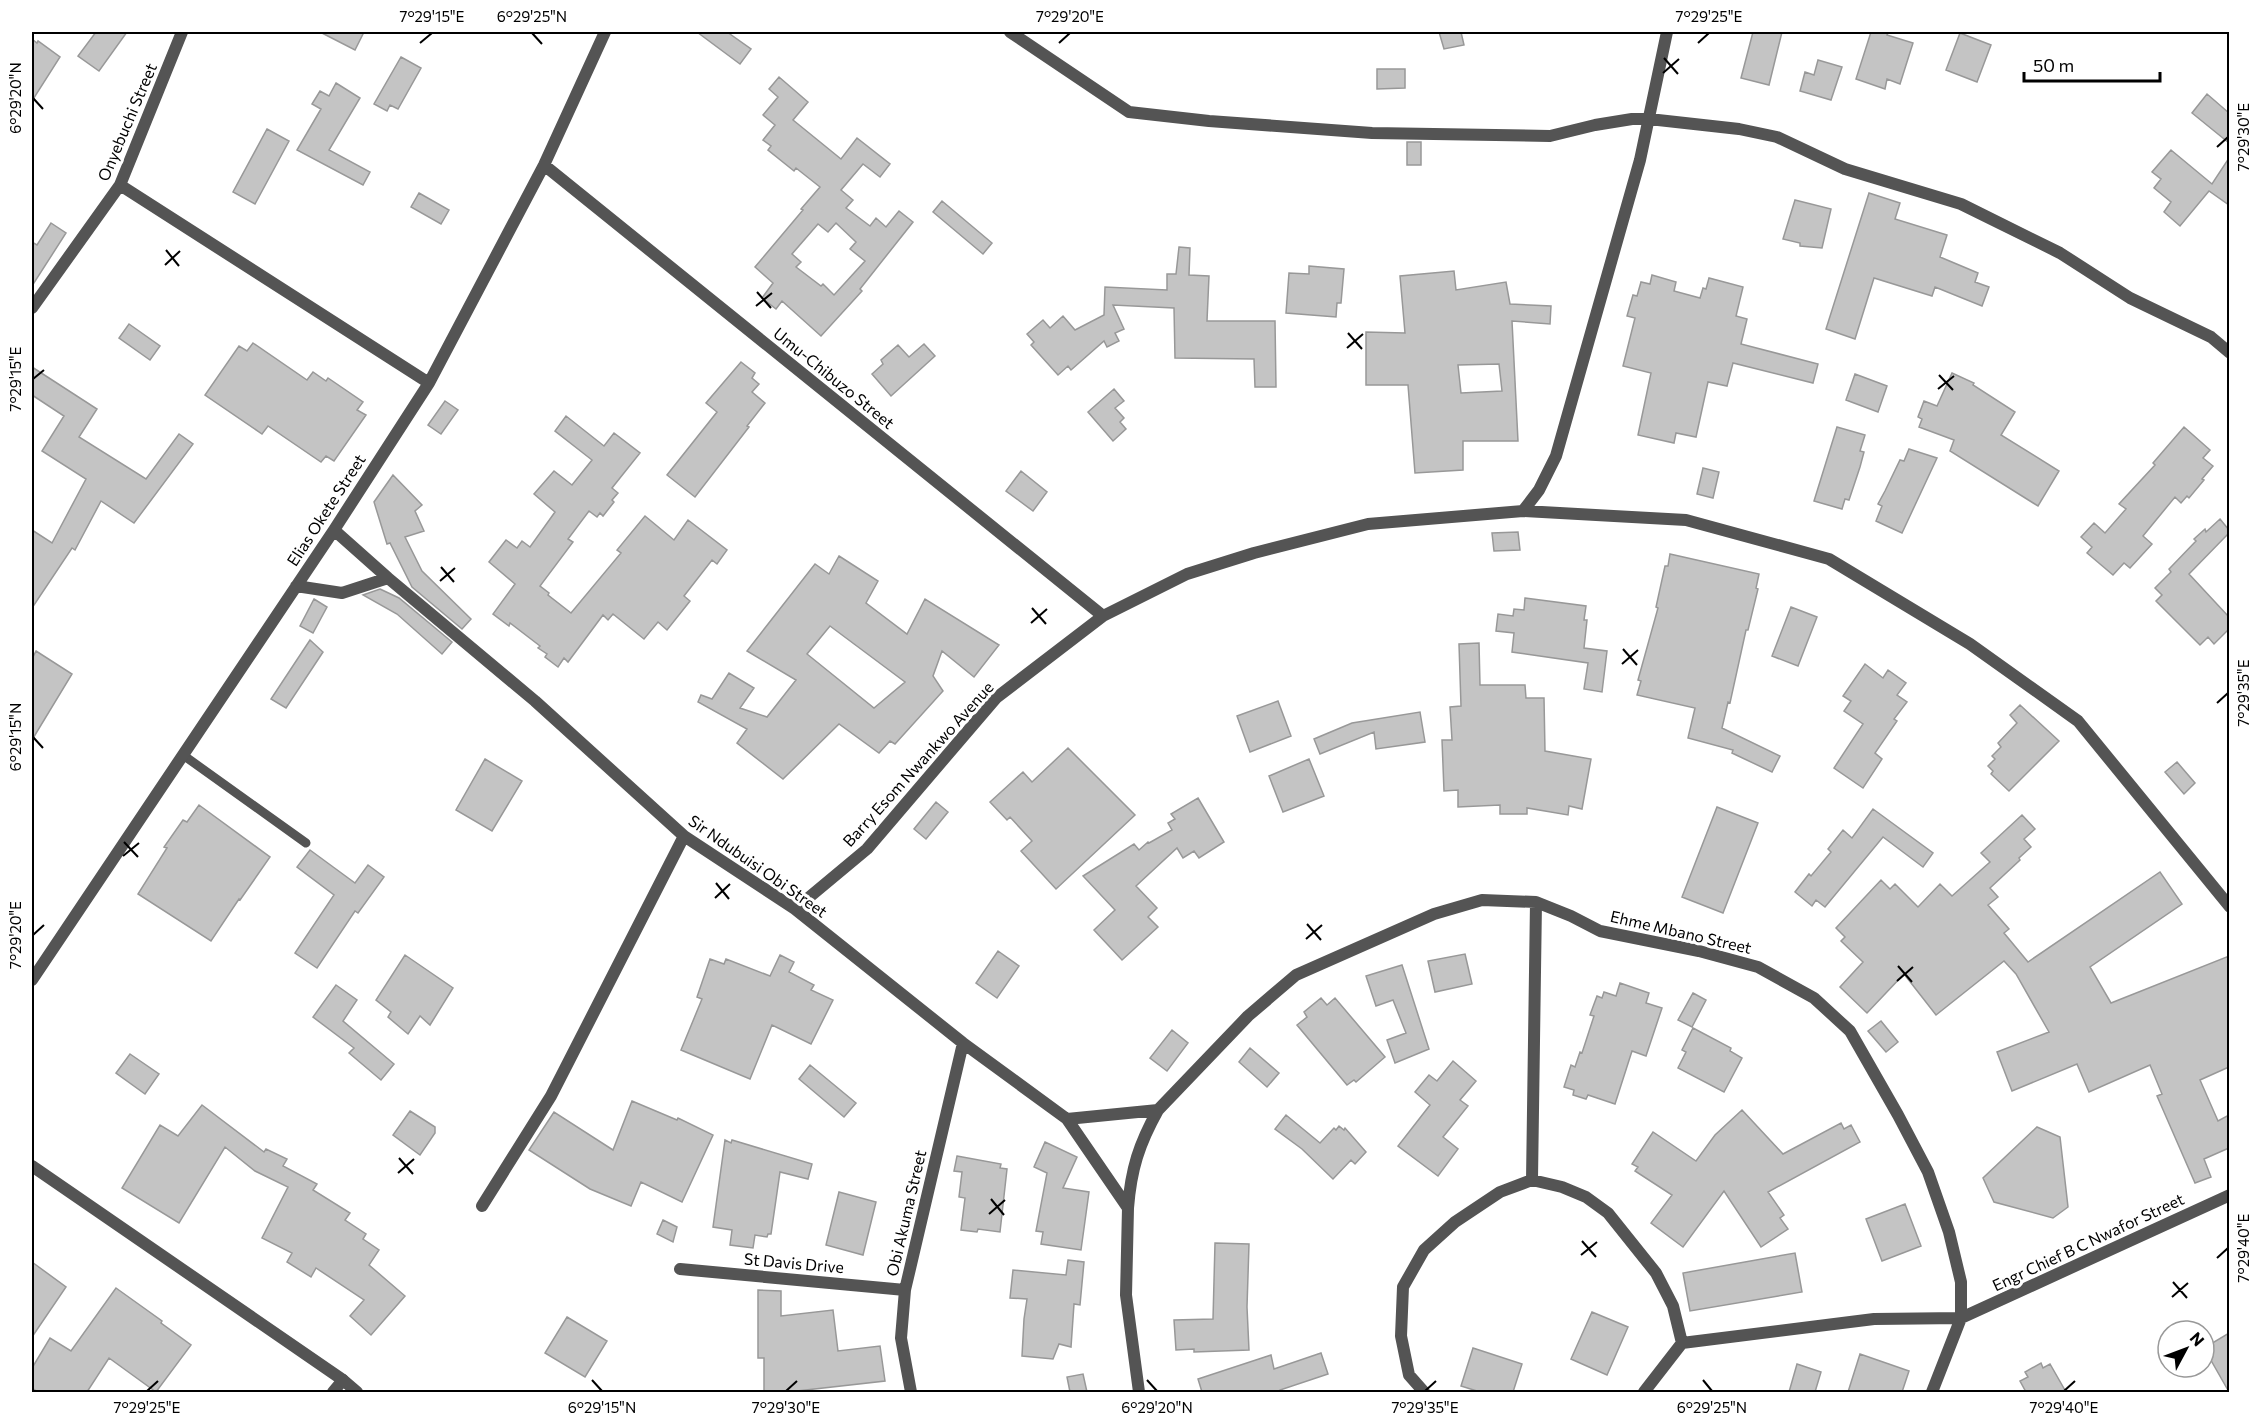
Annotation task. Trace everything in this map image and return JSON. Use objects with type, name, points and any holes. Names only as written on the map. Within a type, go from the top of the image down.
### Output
[{"type":"street","name":"Onyebuchi Street","points":[[32,308],[120,185],[182,32]]},
{"type":"street","name":"Elias Okete Street","points":[[32,980],[334,530],[429,383],[544,165],[605,32]]},
{"type":"street","points":[[1010,32],[1129,112],[1209,121],[1372,133],[1550,136],[1632,119],[1649,119],[1739,129],[1777,137],[1845,169],[1961,204],[2060,253],[2130,298],[2211,337],[2229,353]]},
{"type":"street","points":[[1523,512],[1539,490],[1556,456],[1640,160],[1667,32]]},
{"type":"street","name":"Umu-Chibuzo Street","points":[[544,165],[1103,616]]},
{"type":"street","points":[[120,185],[429,383]]},
{"type":"street","name":"Barry Esom Nwankwo Avenue","points":[[795,909],[867,849],[996,698],[1103,616],[1187,574],[1254,553],[1368,524],[1523,512],[1686,520],[1829,559],[1970,644],[2078,721],[2229,907]]},
{"type":"street","name":"Sir Ndubuisi Obi Street","points":[[334,530],[535,701],[684,836],[795,909],[963,1043],[1067,1119],[1128,1208]]},
{"type":"street","points":[[296,586],[342,593],[388,578]]},
{"type":"street","points":[[482,1206],[551,1096],[684,836]]},
{"type":"street","name":"Ehme Mbano Street","points":[[1139,1392],[1126,1294],[1128,1208],[1135,1159],[1158,1110],[1248,1016],[1296,975],[1434,914],[1482,900],[1536,902],[1600,931],[1699,951],[1758,967],[1814,998],[1850,1031],[1928,1172],[1949,1232],[1961,1282],[1961,1318]]},
{"type":"street","points":[[1532,1180],[1536,902]]},
{"type":"street","name":"Obi Akuma Street","points":[[911,1392],[901,1338],[905,1290],[963,1043]]},
{"type":"street","points":[[1067,1119],[1158,1110]]},
{"type":"street","points":[[32,1166],[357,1392]]},
{"type":"street","points":[[1424,1392],[1409,1375],[1401,1336],[1403,1287],[1424,1250],[1455,1222],[1500,1192],[1532,1180],[1562,1187],[1586,1197],[1608,1213],[1656,1273],[1673,1306],[1682,1343]]},
{"type":"street","name":"Engr Chief B C Nwafor Street","points":[[1961,1318],[2229,1195]]},
{"type":"street","name":"St Davis Drive","points":[[680,1269],[905,1290]]},
{"type":"street","points":[[1644,1392],[1682,1343],[1874,1319],[1961,1318],[1932,1392]]},
{"type":"street","points":[[333,1392],[342,1380]]},
{"type":"lane","points":[[183,755],[306,843]]},
{"type":"building","points":[[96,32],[127,32],[99,71],[78,56]]},
{"type":"building","points":[[320,32],[364,32],[355,50]]},
{"type":"building","points":[[697,32],[727,32],[751,49],[740,64]]},
{"type":"building","points":[[1439,32],[1461,32],[1464,45],[1444,49]]},
{"type":"building","points":[[1753,32],[1782,32],[1769,85],[1741,78]]},
{"type":"building","points":[[1871,32],[1888,32],[1887,35],[1913,43],[1900,84],[1887,79],[1885,89],[1856,79]]},
{"type":"building","points":[[1960,33],[1991,45],[1977,82],[1946,70]]},
{"type":"building","points":[[32,39],[60,57],[32,101]]},
{"type":"building","points":[[401,57],[421,68],[398,109],[390,105],[387,111],[374,104]]},
{"type":"building","points":[[1818,60],[1842,67],[1831,100],[1800,91],[1805,72],[1814,75]]},
{"type":"building","points":[[1377,69],[1405,69],[1405,88],[1377,89]]},
{"type":"building","points":[[779,77],[808,102],[793,120],[841,159],[857,138],[890,164],[880,177],[863,164],[841,190],[853,200],[846,208],[870,226],[876,218],[886,227],[899,211],[913,222],[860,289],[862,291],[821,336],[782,301],[776,309],[762,298],[773,283],[755,267],[820,187],[796,168],[794,171],[768,150],[771,146],[763,140],[775,125],[763,115],[778,97],[769,89]],"holes":[[[836,223],[856,242],[850,249],[865,261],[834,295],[823,284],[821,286],[796,267],[801,262],[792,254],[818,224],[828,232]]]},
{"type":"building","points":[[336,83],[360,98],[329,150],[370,172],[363,185],[297,150],[321,109],[312,104],[320,91],[329,96]]},
{"type":"building","points":[[2207,94],[2229,113],[2229,143],[2192,113]]},
{"type":"building","points":[[267,129],[289,141],[255,204],[233,192]]},
{"type":"building","points":[[1407,142],[1421,142],[1421,165],[1407,165]]},
{"type":"building","points":[[2171,150],[2212,184],[2229,158],[2229,205],[2209,191],[2180,226],[2164,212],[2171,202],[2154,188],[2161,179],[2152,172]]},
{"type":"building","points":[[419,193],[449,210],[441,224],[411,207]]},
{"type":"building","points":[[1869,193],[1900,203],[1895,219],[1947,235],[1940,257],[1978,273],[1975,282],[1989,287],[1982,306],[1935,287],[1932,296],[1874,278],[1855,339],[1826,329]]},
{"type":"building","points":[[1795,200],[1831,209],[1822,248],[1800,246],[1800,243],[1783,239]]},
{"type":"building","points":[[942,201],[992,243],[983,254],[933,212]]},
{"type":"building","points":[[51,223],[66,233],[32,286],[32,242],[37,245]]},
{"type":"building","points":[[1179,247],[1190,248],[1189,275],[1209,276],[1207,321],[1275,321],[1276,387],[1255,387],[1254,359],[1175,358],[1174,308],[1113,305],[1124,329],[1115,333],[1119,341],[1107,347],[1104,341],[1071,370],[1068,366],[1058,375],[1031,345],[1034,342],[1027,334],[1043,320],[1050,328],[1063,316],[1075,330],[1104,315],[1105,287],[1167,290],[1167,274],[1176,274]]},
{"type":"building","points":[[1309,266],[1344,269],[1341,303],[1337,303],[1336,317],[1286,313],[1289,273],[1309,274]]},
{"type":"building","points":[[1454,271],[1456,290],[1506,282],[1510,304],[1551,306],[1550,324],[1512,321],[1518,441],[1463,441],[1463,470],[1415,473],[1408,385],[1366,385],[1366,332],[1405,333],[1400,276]],"holes":[[[1499,364],[1502,391],[1461,393],[1458,365]]]},
{"type":"building","points":[[1652,275],[1676,282],[1674,291],[1700,298],[1709,278],[1743,287],[1736,316],[1747,319],[1741,344],[1818,364],[1813,383],[1733,363],[1727,386],[1708,382],[1696,437],[1676,433],[1674,443],[1638,435],[1651,373],[1623,366],[1635,318],[1627,316],[1633,295],[1637,296],[1641,282],[1650,284]]},
{"type":"building","points":[[129,324],[160,346],[150,360],[119,338]]},
{"type":"building","points":[[253,343],[307,380],[313,372],[326,381],[328,378],[363,402],[357,410],[366,415],[334,461],[326,456],[321,462],[268,426],[262,434],[205,395],[239,346],[247,351]]},
{"type":"building","points":[[924,344],[935,356],[891,396],[872,374],[883,364],[881,360],[898,345],[909,357]]},
{"type":"building","points":[[741,362],[755,373],[752,378],[759,384],[752,392],[765,403],[695,497],[667,475],[717,412],[706,403]]},
{"type":"building","points":[[32,367],[97,409],[79,437],[146,479],[179,434],[193,444],[134,523],[101,501],[75,550],[72,548],[32,608],[32,530],[52,543],[86,479],[42,451],[64,416],[32,395]]},
{"type":"building","points":[[1952,373],[1974,383],[1973,385],[2015,412],[2001,435],[2059,471],[2038,506],[1950,451],[1954,440],[1919,427],[1922,419],[1918,417],[1924,401],[1937,406]]},
{"type":"building","points":[[1855,374],[1887,386],[1878,412],[1846,400]]},
{"type":"building","points":[[1114,389],[1124,401],[1115,408],[1124,418],[1120,422],[1126,429],[1113,441],[1088,412]]},
{"type":"building","points":[[445,401],[458,410],[441,434],[428,425]]},
{"type":"building","points":[[566,416],[604,446],[614,433],[640,453],[612,488],[618,493],[603,516],[600,513],[597,517],[589,511],[568,539],[573,542],[540,586],[549,593],[548,595],[571,613],[621,553],[617,550],[645,516],[674,540],[688,520],[727,550],[717,564],[712,560],[684,596],[690,601],[667,630],[658,622],[644,639],[613,614],[608,620],[603,615],[568,662],[564,658],[558,667],[545,657],[547,654],[538,648],[540,646],[510,623],[509,626],[493,614],[515,584],[489,562],[506,540],[517,548],[522,541],[530,547],[555,512],[534,494],[554,471],[572,485],[592,460],[555,431]]},
{"type":"building","points":[[1837,427],[1865,435],[1860,451],[1864,452],[1860,467],[1849,500],[1845,499],[1842,509],[1814,501]]},
{"type":"building","points":[[2184,427],[2210,450],[2203,458],[2213,466],[2189,498],[2187,496],[2181,503],[2175,497],[2143,536],[2152,544],[2130,568],[2124,563],[2113,575],[2087,553],[2092,547],[2081,537],[2094,523],[2105,533],[2126,509],[2119,504],[2155,465],[2153,463]]},
{"type":"building","points":[[1909,449],[1937,458],[1902,533],[1876,521],[1882,506],[1878,504],[1900,460],[1904,461]]},
{"type":"building","points":[[1703,468],[1719,472],[1713,498],[1697,494]]},
{"type":"building","points":[[1021,471],[1047,492],[1033,511],[1006,491]]},
{"type":"building","points":[[393,475],[422,505],[415,511],[424,531],[405,537],[422,571],[471,619],[462,629],[412,587],[390,543],[387,544],[374,502]]},
{"type":"building","points":[[2220,519],[2229,533],[2189,574],[2229,617],[2229,629],[2214,644],[2208,637],[2200,645],[2156,601],[2162,595],[2155,588],[2171,572],[2169,569],[2196,541],[2194,539]]},
{"type":"building","points":[[1518,532],[1520,550],[1494,551],[1492,533]]},
{"type":"building","points":[[1670,554],[1759,574],[1756,588],[1758,589],[1722,728],[1780,756],[1772,772],[1732,753],[1733,750],[1688,738],[1695,708],[1637,695],[1641,681],[1638,680],[1658,608],[1656,607],[1665,566],[1668,566]]},
{"type":"building","points":[[839,556],[878,581],[866,603],[907,634],[925,599],[999,645],[974,677],[942,651],[933,676],[943,691],[895,744],[890,741],[879,753],[839,724],[783,779],[737,743],[747,729],[698,702],[701,695],[712,699],[729,673],[754,688],[740,708],[767,717],[796,680],[747,651],[815,564],[829,574]],"holes":[[[830,626],[905,682],[874,708],[807,654]]]},
{"type":"building","points":[[380,589],[399,598],[452,642],[442,654],[397,614],[363,595]]},
{"type":"building","points":[[1525,598],[1586,606],[1584,648],[1607,651],[1602,692],[1584,689],[1588,663],[1512,652],[1514,633],[1496,631],[1498,614],[1513,616],[1514,609],[1524,610]]},
{"type":"building","points":[[314,599],[327,607],[313,633],[300,626]]},
{"type":"building","points":[[1791,607],[1817,617],[1798,666],[1772,656]]},
{"type":"building","points":[[310,640],[323,652],[286,708],[271,699]]},
{"type":"building","points":[[1479,643],[1480,685],[1525,685],[1526,698],[1544,698],[1545,751],[1591,759],[1582,809],[1569,806],[1568,815],[1527,808],[1527,814],[1500,814],[1500,805],[1458,807],[1458,790],[1444,791],[1442,740],[1452,740],[1450,707],[1461,706],[1459,644]]},
{"type":"building","points":[[36,651],[72,674],[32,740],[32,659]]},
{"type":"building","points":[[1865,664],[1883,678],[1888,670],[1906,683],[1897,695],[1907,702],[1894,719],[1897,721],[1875,753],[1882,759],[1863,788],[1834,768],[1863,724],[1844,711],[1851,701],[1843,696]]},
{"type":"building","points":[[1278,701],[1291,736],[1250,752],[1237,716]]},
{"type":"building","points":[[2020,705],[2059,741],[2009,791],[1991,774],[1993,771],[1988,766],[1995,759],[1992,756],[2001,747],[1998,743],[2017,723],[2010,715]]},
{"type":"building","points":[[1420,712],[1425,742],[1376,749],[1374,732],[1320,754],[1314,739],[1352,723]]},
{"type":"building","points":[[1068,748],[1135,815],[1056,889],[1021,851],[1032,841],[1010,817],[1007,820],[990,802],[1023,772],[1032,782]]},
{"type":"building","points":[[485,759],[522,781],[492,831],[456,810]]},
{"type":"building","points":[[1309,759],[1324,796],[1283,812],[1269,776]]},
{"type":"building","points":[[2177,762],[2195,783],[2184,794],[2165,772]]},
{"type":"building","points":[[1198,798],[1224,842],[1199,858],[1194,851],[1183,858],[1177,848],[1136,886],[1157,908],[1148,917],[1158,927],[1122,960],[1094,930],[1115,910],[1083,876],[1134,844],[1139,850],[1148,842],[1172,830],[1168,823],[1175,819],[1171,814]]},
{"type":"building","points":[[936,802],[948,812],[926,839],[914,829]]},
{"type":"building","points":[[199,805],[270,857],[211,941],[138,894],[167,848],[164,847],[183,820],[187,822]]},
{"type":"building","points":[[1717,807],[1758,823],[1723,913],[1682,897]]},
{"type":"building","points":[[1873,809],[1933,853],[1923,867],[1883,837],[1825,907],[1816,900],[1812,906],[1795,892],[1831,852],[1828,849],[1843,830],[1852,838]]},
{"type":"building","points":[[2022,815],[2035,829],[2024,839],[2031,847],[1990,888],[1998,897],[1988,905],[2009,929],[2004,933],[2028,962],[2160,872],[2182,904],[2090,967],[2111,1003],[2229,956],[2229,1067],[2200,1080],[2218,1121],[2229,1115],[2229,1148],[2204,1159],[2211,1177],[2195,1183],[2157,1096],[2162,1094],[2150,1065],[2089,1092],[2077,1064],[2012,1091],[1997,1052],[2049,1032],[2016,974],[2004,961],[1936,1015],[1904,974],[1867,1013],[1840,987],[1863,962],[1841,941],[1845,937],[1836,928],[1881,880],[1890,889],[1895,884],[1918,907],[1940,884],[1952,896],[1990,862],[1981,853]]},
{"type":"building","points":[[310,850],[355,883],[368,865],[384,877],[358,913],[355,911],[317,968],[295,953],[334,895],[297,867]]},
{"type":"building","points":[[998,951],[1019,966],[997,998],[976,983]]},
{"type":"building","points":[[1465,954],[1472,984],[1435,992],[1428,961]]},
{"type":"building","points":[[405,955],[453,988],[430,1025],[420,1016],[408,1034],[388,1017],[391,1012],[376,1000]]},
{"type":"building","points":[[780,955],[794,962],[789,972],[814,985],[811,990],[833,1000],[811,1044],[772,1025],[750,1079],[681,1050],[702,999],[697,997],[710,959],[724,964],[726,959],[770,976]]},
{"type":"building","points":[[1402,965],[1429,1049],[1395,1063],[1387,1040],[1406,1033],[1393,1000],[1376,1006],[1366,976]]},
{"type":"building","points":[[1620,983],[1649,993],[1646,1003],[1662,1008],[1646,1056],[1632,1051],[1615,1104],[1588,1095],[1586,1099],[1573,1095],[1574,1090],[1564,1087],[1571,1065],[1575,1067],[1580,1052],[1582,1053],[1594,1016],[1590,1015],[1597,996],[1602,998],[1604,992],[1616,996]]},
{"type":"building","points":[[336,985],[357,1000],[343,1021],[394,1064],[381,1080],[349,1053],[354,1048],[313,1017]]},
{"type":"building","points":[[1693,993],[1706,1000],[1692,1027],[1678,1020]]},
{"type":"building","points":[[1321,998],[1327,1005],[1335,998],[1385,1057],[1356,1082],[1354,1080],[1347,1085],[1297,1025],[1307,1017],[1304,1012]]},
{"type":"building","points":[[1881,1021],[1898,1042],[1886,1052],[1868,1031]]},
{"type":"building","points":[[1693,1028],[1731,1048],[1730,1051],[1742,1058],[1724,1092],[1678,1068],[1686,1052],[1682,1050]]},
{"type":"building","points":[[1172,1030],[1188,1043],[1167,1071],[1150,1058]]},
{"type":"building","points":[[1250,1048],[1279,1073],[1267,1087],[1239,1062]]},
{"type":"building","points":[[130,1054],[159,1074],[145,1094],[116,1073]]},
{"type":"building","points":[[1453,1061],[1476,1081],[1460,1100],[1468,1106],[1443,1137],[1458,1149],[1438,1176],[1398,1146],[1430,1105],[1415,1092],[1429,1075],[1437,1081]]},
{"type":"building","points":[[810,1065],[856,1103],[844,1117],[799,1079]]},
{"type":"building","points":[[632,1101],[677,1120],[678,1118],[713,1135],[682,1202],[641,1182],[631,1206],[590,1189],[529,1150],[554,1112],[613,1150]]},
{"type":"building","points":[[202,1105],[264,1152],[266,1149],[287,1159],[283,1166],[317,1184],[313,1190],[350,1213],[345,1220],[366,1234],[363,1239],[379,1250],[369,1265],[405,1296],[371,1335],[350,1316],[364,1300],[316,1268],[311,1277],[287,1262],[292,1253],[262,1238],[288,1187],[255,1171],[225,1147],[179,1223],[122,1188],[160,1125],[178,1136]]},
{"type":"building","points":[[1742,1110],[1783,1154],[1841,1123],[1844,1129],[1851,1125],[1860,1142],[1768,1192],[1784,1215],[1780,1218],[1788,1229],[1761,1247],[1724,1191],[1683,1247],[1651,1223],[1672,1195],[1635,1171],[1638,1167],[1632,1164],[1653,1132],[1696,1161],[1715,1135]]},
{"type":"building","points":[[410,1111],[435,1127],[435,1133],[420,1155],[393,1135]]},
{"type":"building","points":[[1286,1115],[1320,1143],[1334,1128],[1336,1130],[1339,1126],[1344,1130],[1345,1128],[1366,1152],[1355,1164],[1351,1160],[1333,1179],[1302,1149],[1275,1129]]},
{"type":"building","points":[[2037,1127],[2060,1137],[2068,1207],[2053,1218],[1994,1202],[1983,1178]]},
{"type":"building","points":[[725,1140],[731,1143],[732,1140],[812,1164],[808,1179],[780,1172],[771,1234],[767,1237],[755,1235],[753,1248],[730,1245],[732,1230],[713,1227]]},
{"type":"building","points":[[1045,1142],[1077,1157],[1063,1188],[1089,1192],[1081,1250],[1041,1244],[1043,1232],[1036,1231],[1047,1173],[1034,1167]]},
{"type":"building","points":[[957,1156],[1001,1164],[1000,1168],[1007,1169],[1000,1232],[978,1229],[977,1232],[961,1230],[965,1198],[959,1197],[962,1172],[954,1171]]},
{"type":"building","points":[[839,1192],[876,1202],[863,1255],[826,1245]]},
{"type":"building","points":[[1905,1204],[1921,1246],[1882,1261],[1866,1219]]},
{"type":"building","points":[[663,1220],[677,1227],[673,1242],[657,1234]]},
{"type":"building","points":[[1215,1243],[1249,1244],[1247,1307],[1249,1350],[1194,1352],[1194,1349],[1176,1350],[1174,1320],[1213,1319]]},
{"type":"building","points":[[1795,1253],[1802,1292],[1690,1311],[1683,1273]]},
{"type":"building","points":[[1068,1260],[1084,1262],[1080,1305],[1074,1304],[1071,1347],[1059,1344],[1053,1359],[1022,1356],[1027,1299],[1010,1298],[1013,1270],[1066,1275]]},
{"type":"building","points":[[32,1262],[66,1287],[32,1337]]},
{"type":"building","points":[[116,1288],[191,1345],[156,1392],[109,1358],[87,1392],[38,1392],[32,1388],[32,1368],[50,1338],[71,1351]]},
{"type":"building","points":[[758,1290],[781,1291],[781,1316],[833,1310],[838,1351],[880,1346],[885,1381],[788,1392],[764,1392],[764,1358],[758,1358]]},
{"type":"building","points":[[1592,1312],[1628,1327],[1607,1375],[1571,1359]]},
{"type":"building","points":[[567,1317],[607,1341],[585,1377],[545,1353]]},
{"type":"building","points":[[2229,1333],[2229,1392],[2216,1369],[2216,1341]]},
{"type":"building","points":[[1473,1348],[1522,1364],[1513,1392],[1480,1392],[1461,1386]]},
{"type":"building","points":[[1321,1353],[1328,1374],[1280,1390],[1280,1392],[1202,1392],[1198,1379],[1271,1355],[1274,1369]]},
{"type":"building","points":[[1860,1354],[1909,1371],[1902,1392],[1848,1392]]},
{"type":"building","points":[[2041,1363],[2043,1368],[2050,1364],[2066,1392],[2026,1392],[2020,1381],[2028,1377],[2025,1372]]},
{"type":"building","points":[[1797,1364],[1821,1372],[1815,1392],[1789,1392]]},
{"type":"building","points":[[1083,1374],[1087,1392],[1070,1392],[1067,1377]]}]
